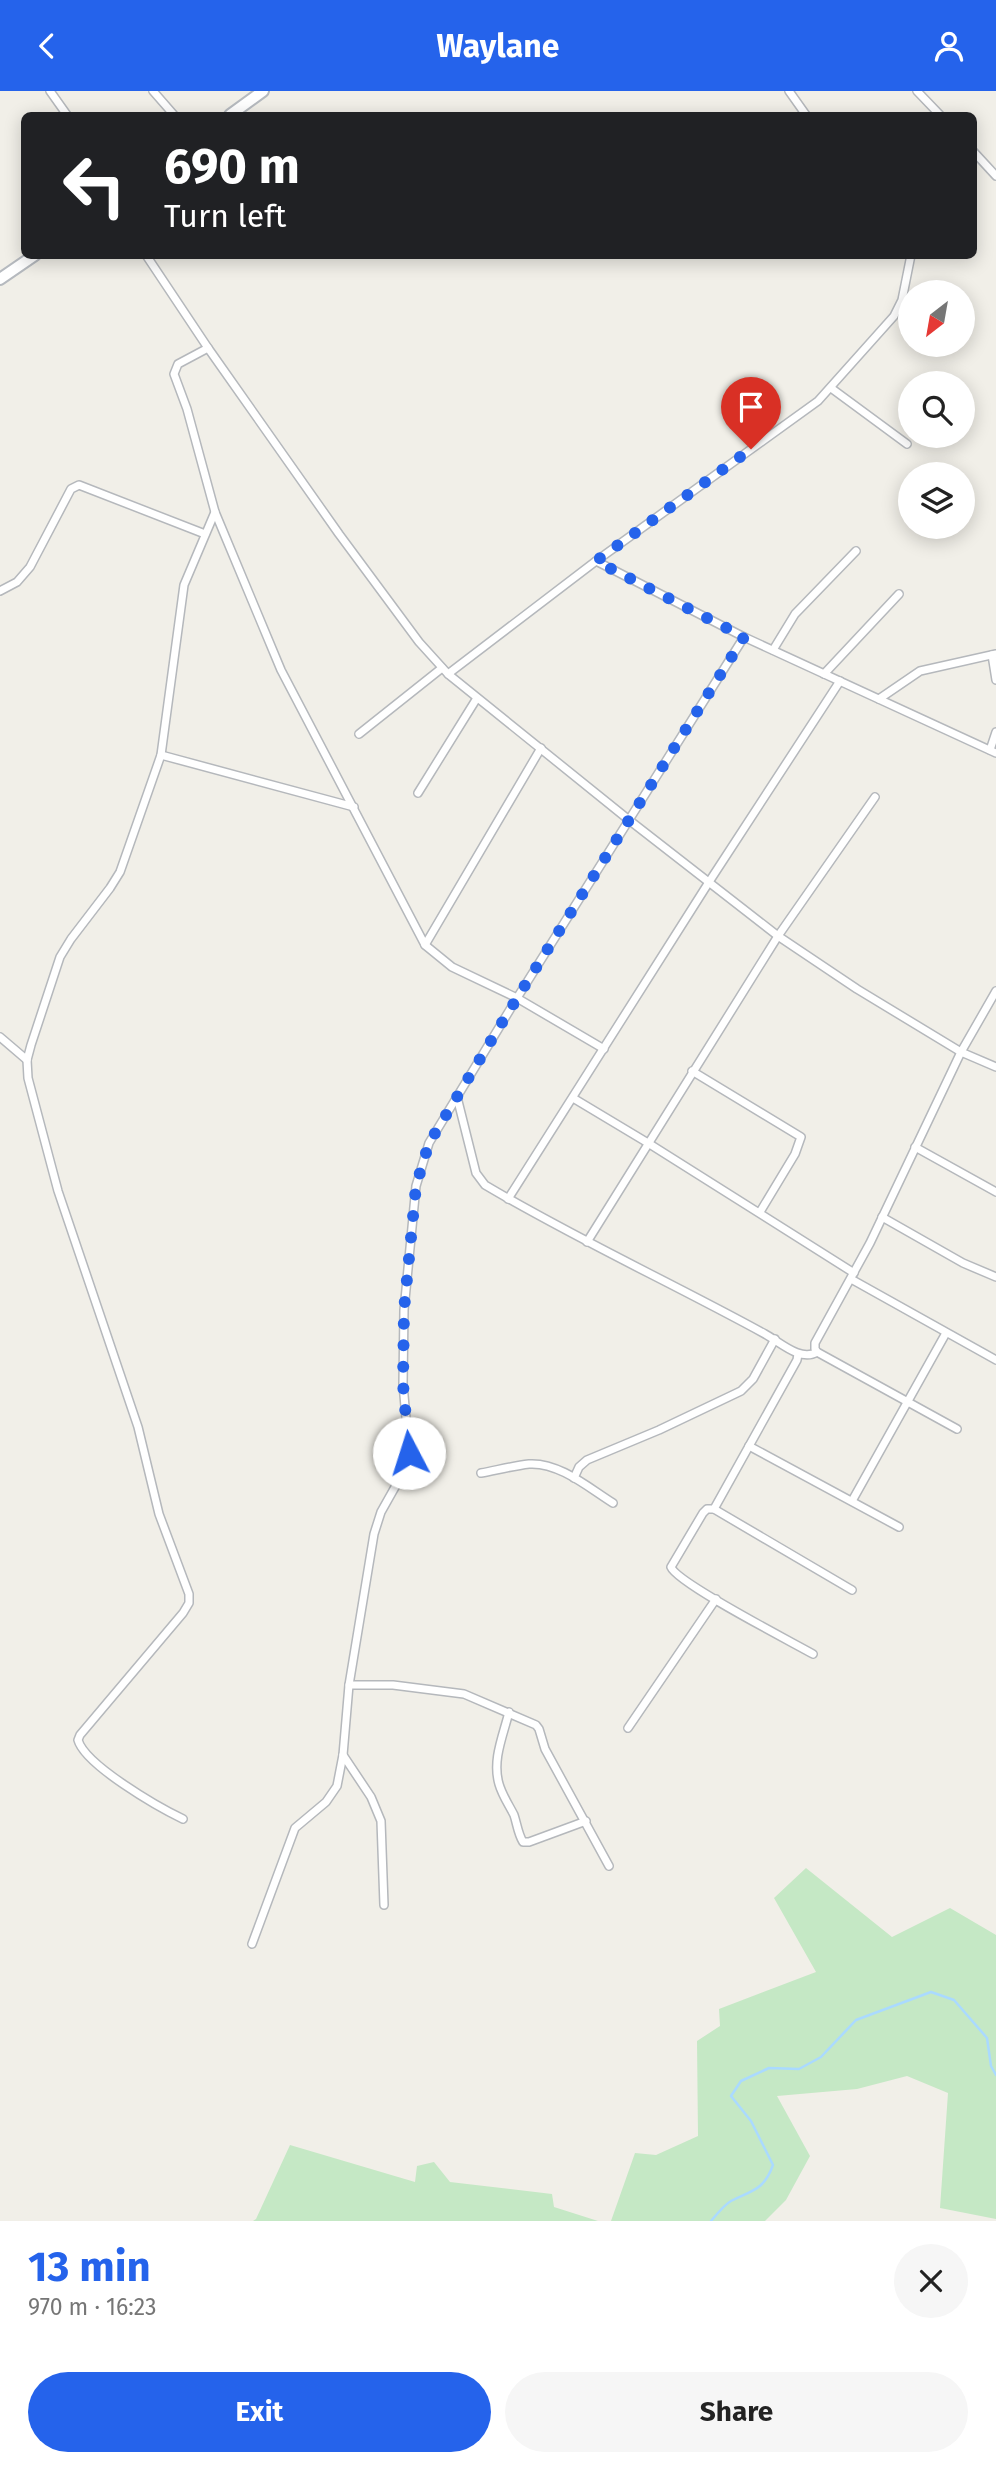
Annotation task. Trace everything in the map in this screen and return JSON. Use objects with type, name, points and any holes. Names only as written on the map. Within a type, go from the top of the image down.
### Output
[{"type":"main road","points":[[234,112],[263,91]]},
{"type":"main road","points":[[0,279],[29,259]]},
{"type":"street","points":[[50,91],[65,112]]},
{"type":"street","points":[[153,91],[171,112]]},
{"type":"street","points":[[789,91],[804,112]]},
{"type":"street","points":[[917,91],[937,112]]},
{"type":"street","points":[[977,155],[996,176]]},
{"type":"street","points":[[149,259],[346,544],[419,642],[445,671],[778,936],[857,989],[961,1052],[996,1067]]},
{"type":"street","points":[[359,734],[818,401],[894,316],[902,300],[910,259]]},
{"type":"street","points":[[208,348],[178,365],[174,374],[187,409],[215,512],[281,670],[425,945],[452,967],[517,998],[604,1049]]},
{"type":"street","points":[[831,388],[898,437]]},
{"type":"street","points":[[0,591],[17,582],[30,567],[71,489],[79,485],[205,534]]},
{"type":"street","points":[[183,1819],[153,1804],[120,1782],[83,1751],[78,1740],[80,1734],[183,1613],[189,1603],[189,1594],[159,1514],[138,1427],[58,1191],[32,1100],[27,1060],[61,957],[120,872],[161,755],[180,602],[188,573],[215,512]]},
{"type":"street","points":[[773,650],[795,614],[856,551]]},
{"type":"street","points":[[596,561],[744,637],[993,752],[996,732]]},
{"type":"street","points":[[824,674],[899,594]]},
{"type":"street","points":[[252,1944],[295,1828],[333,1793],[343,1755],[349,1685],[377,1523],[408,1464],[403,1384],[403,1324],[416,1186],[429,1143],[744,637]]},
{"type":"street","points":[[879,699],[920,671],[994,654],[996,680]]},
{"type":"street","points":[[508,1199],[840,681]]},
{"type":"street","points":[[418,793],[477,698]]},
{"type":"street","points":[[425,945],[541,748]]},
{"type":"street","points":[[161,755],[354,807]]},
{"type":"street","points":[[587,1242],[778,936],[875,797]]},
{"type":"street","points":[[957,1429],[815,1349],[818,1335],[882,1217],[961,1052],[996,991]]},
{"type":"street","points":[[0,1037],[27,1060]]},
{"type":"street","points":[[692,1071],[801,1137],[795,1154],[760,1212]]},
{"type":"street","points":[[457,1096],[475,1173],[485,1185],[587,1242],[775,1339],[798,1355],[810,1356],[817,1352]]},
{"type":"street","points":[[573,1098],[760,1212],[852,1276],[996,1360]]},
{"type":"street","points":[[915,1147],[996,1192]]},
{"type":"street","points":[[882,1217],[963,1263],[996,1277]]},
{"type":"street","points":[[852,1501],[946,1333]]},
{"type":"street","points":[[574,1478],[579,1467],[587,1460],[741,1391],[753,1379],[775,1339]]},
{"type":"street","points":[[714,1509],[798,1355]]},
{"type":"street","points":[[749,1446],[899,1527]]},
{"type":"street","points":[[481,1473],[531,1464],[549,1467],[574,1478],[613,1503]]},
{"type":"street","points":[[813,1654],[675,1574],[671,1567],[703,1513],[714,1509],[852,1590]]},
{"type":"street","points":[[628,1728],[716,1599]]},
{"type":"street","points":[[349,1685],[393,1685],[464,1694],[530,1721],[539,1728],[545,1749],[609,1866]]},
{"type":"street","points":[[509,1712],[496,1770],[499,1785],[515,1819],[520,1838],[523,1842],[529,1842],[586,1821]]},
{"type":"street","points":[[343,1755],[371,1797],[381,1821],[384,1905]]},
{"type":"green space","points":[[806,1868],[892,1937],[950,1908],[996,1935],[996,2219],[940,2208],[948,2093],[907,2076],[857,2089],[777,2096],[810,2156],[786,2200],[765,2221],[611,2221],[635,2153],[656,2155],[698,2136],[697,2041],[720,2026],[719,2009],[816,1972],[774,1898]]},
{"type":"green space","points":[[290,2145],[415,2182],[417,2166],[434,2162],[450,2182],[552,2194],[554,2207],[598,2221],[253,2221]]},
{"type":"waterway","points":[[711,2221],[728,2203],[762,2184],[773,2165],[751,2121],[731,2096],[741,2081],[769,2068],[799,2069],[821,2057],[856,2020],[931,1992],[954,2000],[987,2038],[991,2066],[996,2075]]},
{"type":"route","points":[[409,1453],[403,1384],[404,1310],[416,1186],[429,1143],[696,710],[744,637],[596,561],[751,449]]}]
